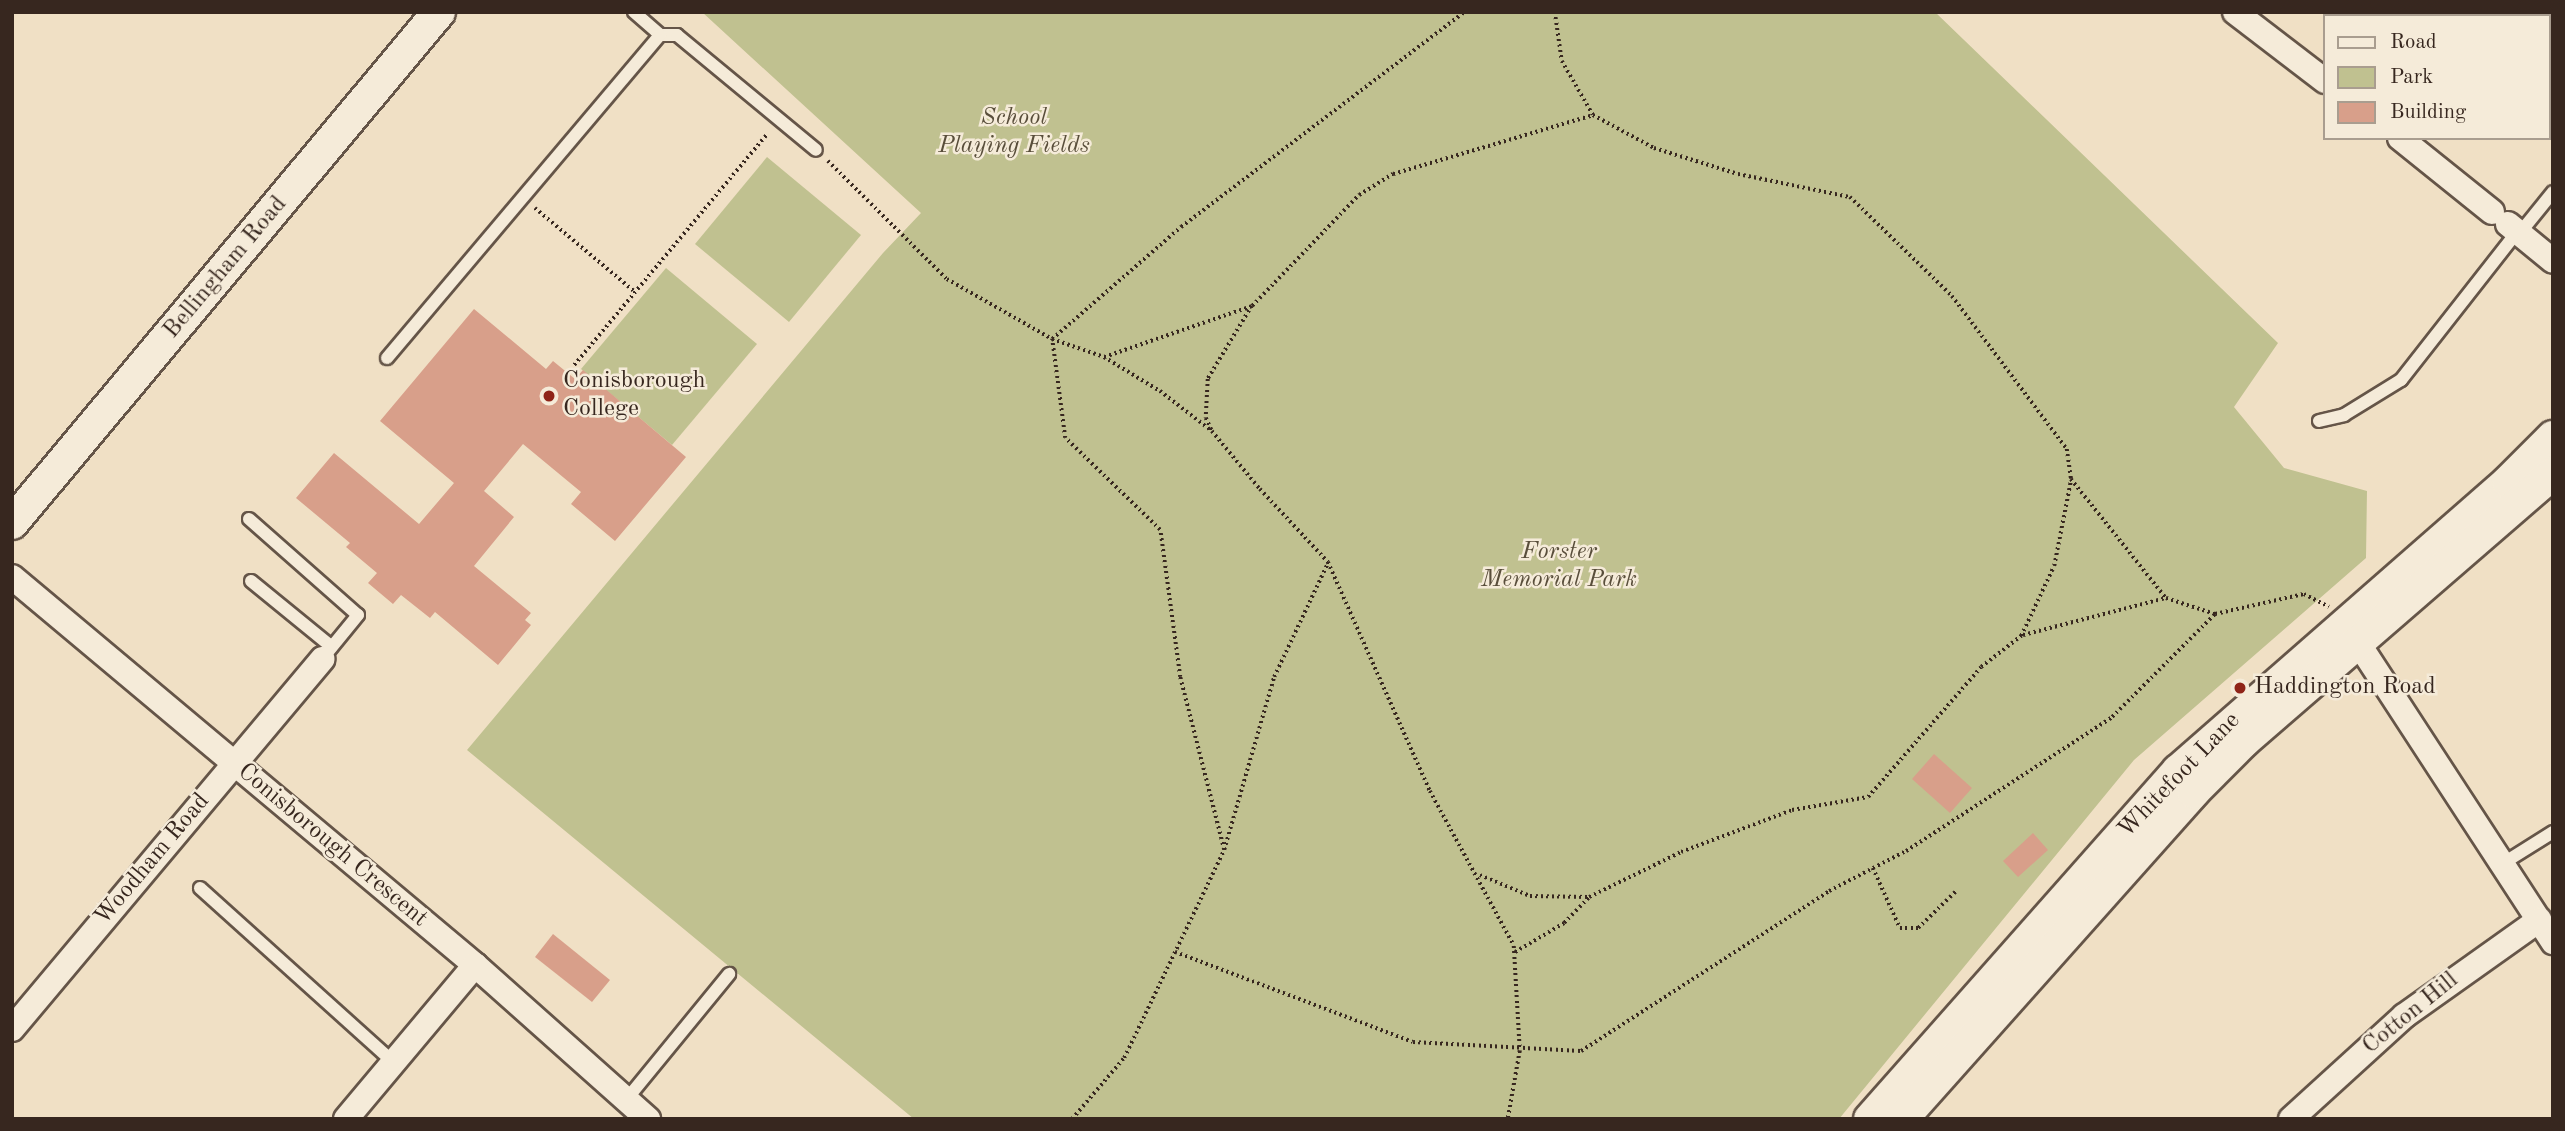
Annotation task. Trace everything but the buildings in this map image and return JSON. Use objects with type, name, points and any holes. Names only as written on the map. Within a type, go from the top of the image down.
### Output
[{"type":"street","name":"Bellingham Road","points":[[12,523],[439,12]]},
{"type":"street","points":[[2235,12],[2324,80]]},
{"type":"street","points":[[2403,140],[2553,261]]},
{"type":"street","name":"Whitefoot Lane","points":[[1870,1119],[2178,771],[2498,491],[2553,437]]},
{"type":"street","name":"Whitefoot Lane","points":[[1902,1119],[2193,792],[2244,741],[2344,624],[2553,473]]},
{"type":"street","name":"Conisborough Crescent","points":[[12,577],[475,965],[648,1119]]},
{"type":"street","points":[[2344,624],[2553,942]]},
{"type":"street","name":"Woodham Road","points":[[12,1029],[327,653]]},
{"type":"street","name":"Cotton Hill","points":[[2291,1119],[2404,1016],[2539,920]]},
{"type":"street","points":[[346,1119],[475,965]]},
{"type":"lane","points":[[634,12],[660,34],[677,36],[781,118],[816,150]]},
{"type":"lane","points":[[387,358],[524,199],[660,34]]},
{"type":"lane","points":[[2319,421],[2344,415],[2401,380],[2509,225],[2553,192]]},
{"type":"lane","points":[[249,519],[354,608],[358,615],[327,653],[251,581]]},
{"type":"lane","points":[[2502,864],[2553,832]]},
{"type":"lane","points":[[200,888],[393,1062]]},
{"type":"lane","points":[[626,1100],[729,974]]},
{"type":"path","points":[[1052,339],[1181,227],[1464,12]]},
{"type":"path","points":[[1555,12],[1562,61],[1593,115],[1654,148],[1738,174],[1850,197],[1952,296],[2067,449],[2071,480],[2054,566],[2021,635]]},
{"type":"path","points":[[1212,432],[1206,418],[1208,379],[1252,306],[1359,195],[1393,174],[1593,115]]},
{"type":"path","points":[[574,365],[781,118]]},
{"type":"path","points":[[816,150],[947,279],[1052,339],[1104,357],[1160,391],[1212,432],[1328,562],[1430,790],[1478,874],[1515,952],[1520,1051],[1508,1119]]},
{"type":"path","points":[[524,199],[635,292]]},
{"type":"path","points":[[1104,357],[1252,306]]},
{"type":"path","points":[[1052,339],[1065,438],[1160,530],[1180,677],[1224,850]]},
{"type":"path","points":[[2071,480],[2166,598]]},
{"type":"path","points":[[1072,1119],[1124,1058],[1224,850],[1274,677],[1328,562]]},
{"type":"path","points":[[1515,952],[1564,923],[1588,897],[1681,852],[1792,810],[1868,797],[1981,667],[2021,635],[2098,612],[2166,598],[2215,614],[2304,594],[2344,624]]},
{"type":"path","points":[[1175,952],[1413,1042],[1520,1051],[1581,1051],[1829,891],[1873,868],[2112,717],[2215,614]]},
{"type":"path","points":[[1873,868],[1900,928],[1918,928],[1956,891]]},
{"type":"path","points":[[1478,874],[1530,897],[1588,897]]},
{"type":"green space","name":"Forster Memorial Park","points":[[702,12],[1935,12],[2278,343],[2234,407],[2284,468],[2367,491],[2366,558],[2134,760],[1839,1119],[914,1119],[467,750],[883,253],[921,213]]},
{"type":"green space","points":[[767,157],[861,235],[789,322],[695,244]]},
{"type":"green space","points":[[666,268],[757,344],[672,445],[581,369]]},
{"type":"place","name":"Conisborough College","points":[[549,396]]},
{"type":"place","name":"Haddington Road","points":[[2240,688]]},
{"type":"park label","name":"School Playing Fields","points":[[1014,133]]}]
